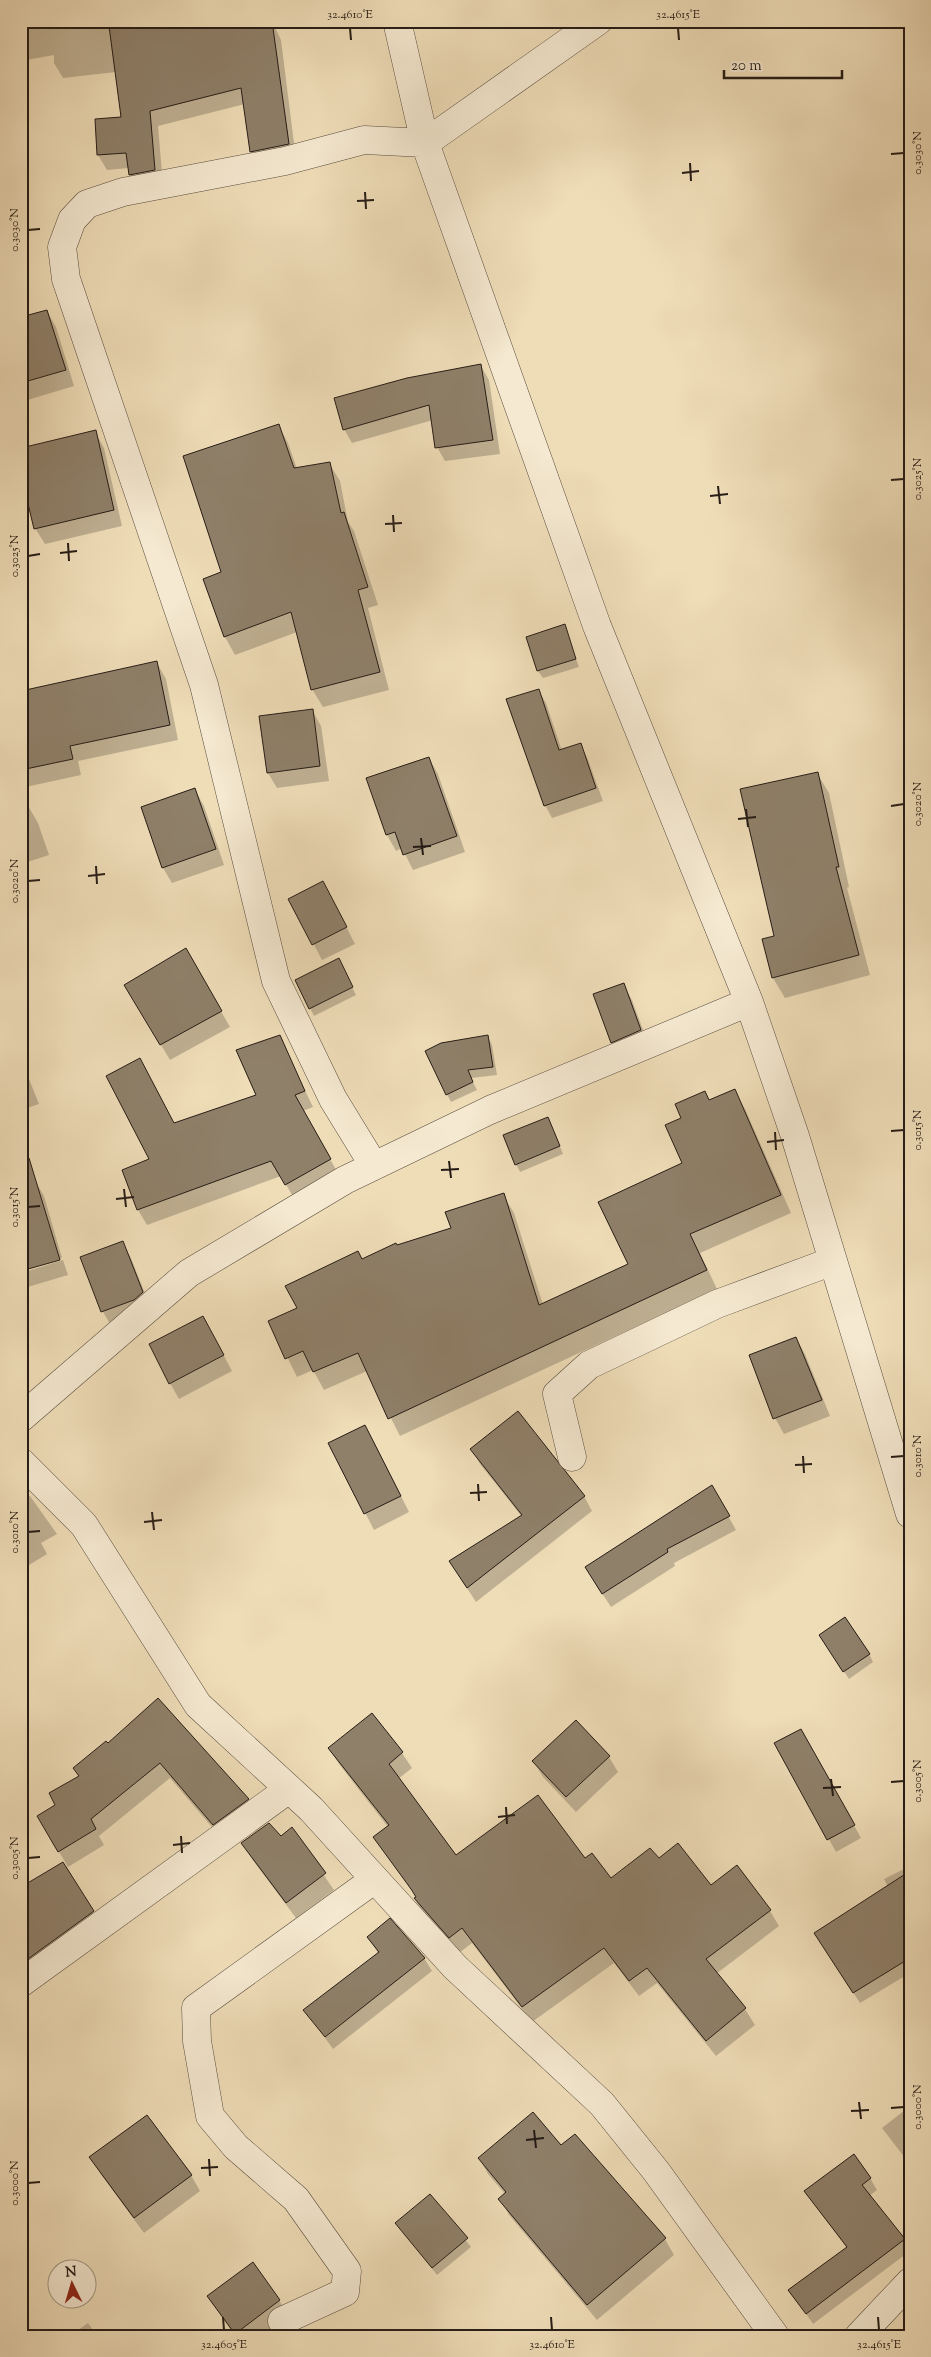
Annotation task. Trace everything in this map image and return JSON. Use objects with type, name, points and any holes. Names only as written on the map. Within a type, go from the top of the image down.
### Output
[{"type":"street","points":[[397,21],[425,143],[597,626],[749,1002],[795,1136],[910,1514]]},
{"type":"street","points":[[374,1166],[332,1098],[276,981],[204,685],[66,279],[62,247],[72,220],[87,204],[123,192],[284,161],[364,140],[425,143],[598,21]]},
{"type":"street","points":[[21,1418],[188,1273],[345,1180],[490,1110],[749,1002]]},
{"type":"street","points":[[572,1456],[557,1394],[589,1364],[717,1304],[833,1261]]},
{"type":"street","points":[[21,1462],[84,1525],[198,1705],[311,1810],[455,1967],[602,2104],[656,2171],[775,2336]]},
{"type":"street","points":[[21,1983],[289,1789]]},
{"type":"street","points":[[282,2321],[344,2292],[347,2271],[296,2199],[236,2147],[210,2116],[197,2042],[196,2008],[375,1879]]},
{"type":"street","points":[[859,2336],[910,2282]]},
{"type":"building","points":[[142,21],[272,21],[289,144],[250,152],[241,88],[150,111],[155,170],[129,175],[126,153],[97,155],[95,119],[121,117],[109,26]]},
{"type":"building","points":[[47,310],[66,370],[21,383],[21,317]]},
{"type":"building","points":[[481,364],[493,440],[435,448],[429,405],[343,430],[334,398],[407,378]]},
{"type":"building","points":[[279,424],[294,468],[330,462],[341,513],[344,512],[368,587],[358,590],[380,672],[311,690],[291,612],[224,637],[203,579],[221,572],[183,456]]},
{"type":"building","points":[[96,430],[114,510],[34,529],[21,474],[21,448]]},
{"type":"building","points":[[565,624],[576,659],[537,671],[526,637]]},
{"type":"building","points":[[157,661],[170,725],[70,746],[73,759],[21,770],[21,691]]},
{"type":"building","points":[[539,689],[559,750],[581,743],[596,788],[544,806],[506,699]]},
{"type":"building","points":[[313,709],[320,766],[267,773],[259,716]]},
{"type":"building","points":[[429,757],[457,836],[403,855],[395,832],[386,835],[366,778]]},
{"type":"building","points":[[818,772],[839,867],[836,867],[859,955],[772,978],[762,939],[774,936],[740,789]]},
{"type":"building","points":[[195,788],[216,849],[162,868],[141,807]]},
{"type":"building","points":[[323,881],[347,927],[312,945],[288,899]]},
{"type":"building","points":[[186,948],[222,1011],[160,1045],[124,985]]},
{"type":"building","points":[[339,958],[353,987],[309,1009],[295,980]]},
{"type":"building","points":[[624,983],[641,1030],[611,1043],[593,994]]},
{"type":"building","points":[[280,1035],[305,1091],[295,1095],[331,1159],[285,1185],[271,1161],[137,1210],[122,1170],[149,1159],[106,1076],[140,1058],[174,1123],[256,1095],[236,1050]]},
{"type":"building","points":[[488,1035],[493,1067],[468,1070],[473,1082],[446,1095],[425,1051],[441,1043]]},
{"type":"building","points":[[735,1089],[781,1195],[690,1234],[707,1270],[388,1419],[358,1353],[313,1372],[303,1351],[285,1359],[268,1321],[297,1308],[285,1286],[358,1251],[362,1259],[396,1243],[397,1245],[451,1228],[445,1212],[504,1193],[539,1305],[628,1264],[598,1202],[682,1163],[665,1125],[681,1118],[675,1104],[705,1091],[709,1100]]},
{"type":"building","points":[[548,1117],[560,1146],[515,1165],[503,1135]]},
{"type":"building","points":[[29,1158],[60,1260],[21,1271],[21,1159]]},
{"type":"building","points":[[123,1241],[143,1292],[134,1300],[101,1312],[80,1257]]},
{"type":"building","points":[[203,1316],[224,1355],[169,1384],[149,1344]]},
{"type":"building","points":[[796,1337],[822,1400],[773,1419],[749,1355]]},
{"type":"building","points":[[518,1411],[585,1496],[467,1588],[449,1561],[522,1515],[470,1449]]},
{"type":"building","points":[[365,1425],[401,1496],[364,1514],[328,1443]]},
{"type":"building","points":[[712,1485],[730,1516],[667,1549],[668,1552],[602,1594],[585,1567]]},
{"type":"building","points":[[845,1617],[870,1654],[843,1672],[819,1635]]},
{"type":"building","points":[[158,1698],[249,1799],[213,1825],[160,1763],[91,1819],[96,1829],[58,1852],[37,1816],[55,1805],[49,1793],[79,1776],[73,1768],[106,1741],[108,1743]]},
{"type":"building","points":[[372,1713],[403,1752],[389,1764],[456,1855],[538,1795],[585,1858],[592,1853],[611,1878],[650,1848],[659,1858],[678,1843],[711,1885],[737,1865],[771,1910],[706,1959],[746,2008],[706,2041],[647,1968],[629,1981],[604,1948],[522,2007],[462,1928],[449,1938],[414,1898],[416,1897],[411,1889],[373,1837],[389,1825],[328,1748]]},
{"type":"building","points":[[576,1720],[610,1756],[566,1797],[532,1761]]},
{"type":"building","points":[[801,1729],[855,1825],[827,1840],[774,1743]]},
{"type":"building","points":[[269,1823],[281,1836],[292,1827],[326,1873],[286,1903],[241,1843]]},
{"type":"building","points":[[63,1862],[94,1911],[21,1964],[21,1887]]},
{"type":"building","points":[[910,1871],[910,1958],[853,1993],[814,1933]]},
{"type":"building","points":[[390,1918],[425,1958],[325,2037],[303,2010],[379,1952],[367,1937]]},
{"type":"building","points":[[533,2112],[561,2145],[575,2134],[666,2238],[587,2305],[498,2199],[506,2192],[478,2158]]},
{"type":"building","points":[[147,2115],[192,2175],[134,2218],[89,2157]]},
{"type":"building","points":[[854,2154],[871,2178],[862,2185],[905,2239],[806,2314],[788,2290],[847,2247],[804,2191]]},
{"type":"building","points":[[430,2194],[468,2238],[432,2268],[395,2223]]},
{"type":"building","points":[[253,2262],[280,2300],[235,2334],[207,2296]]}]
